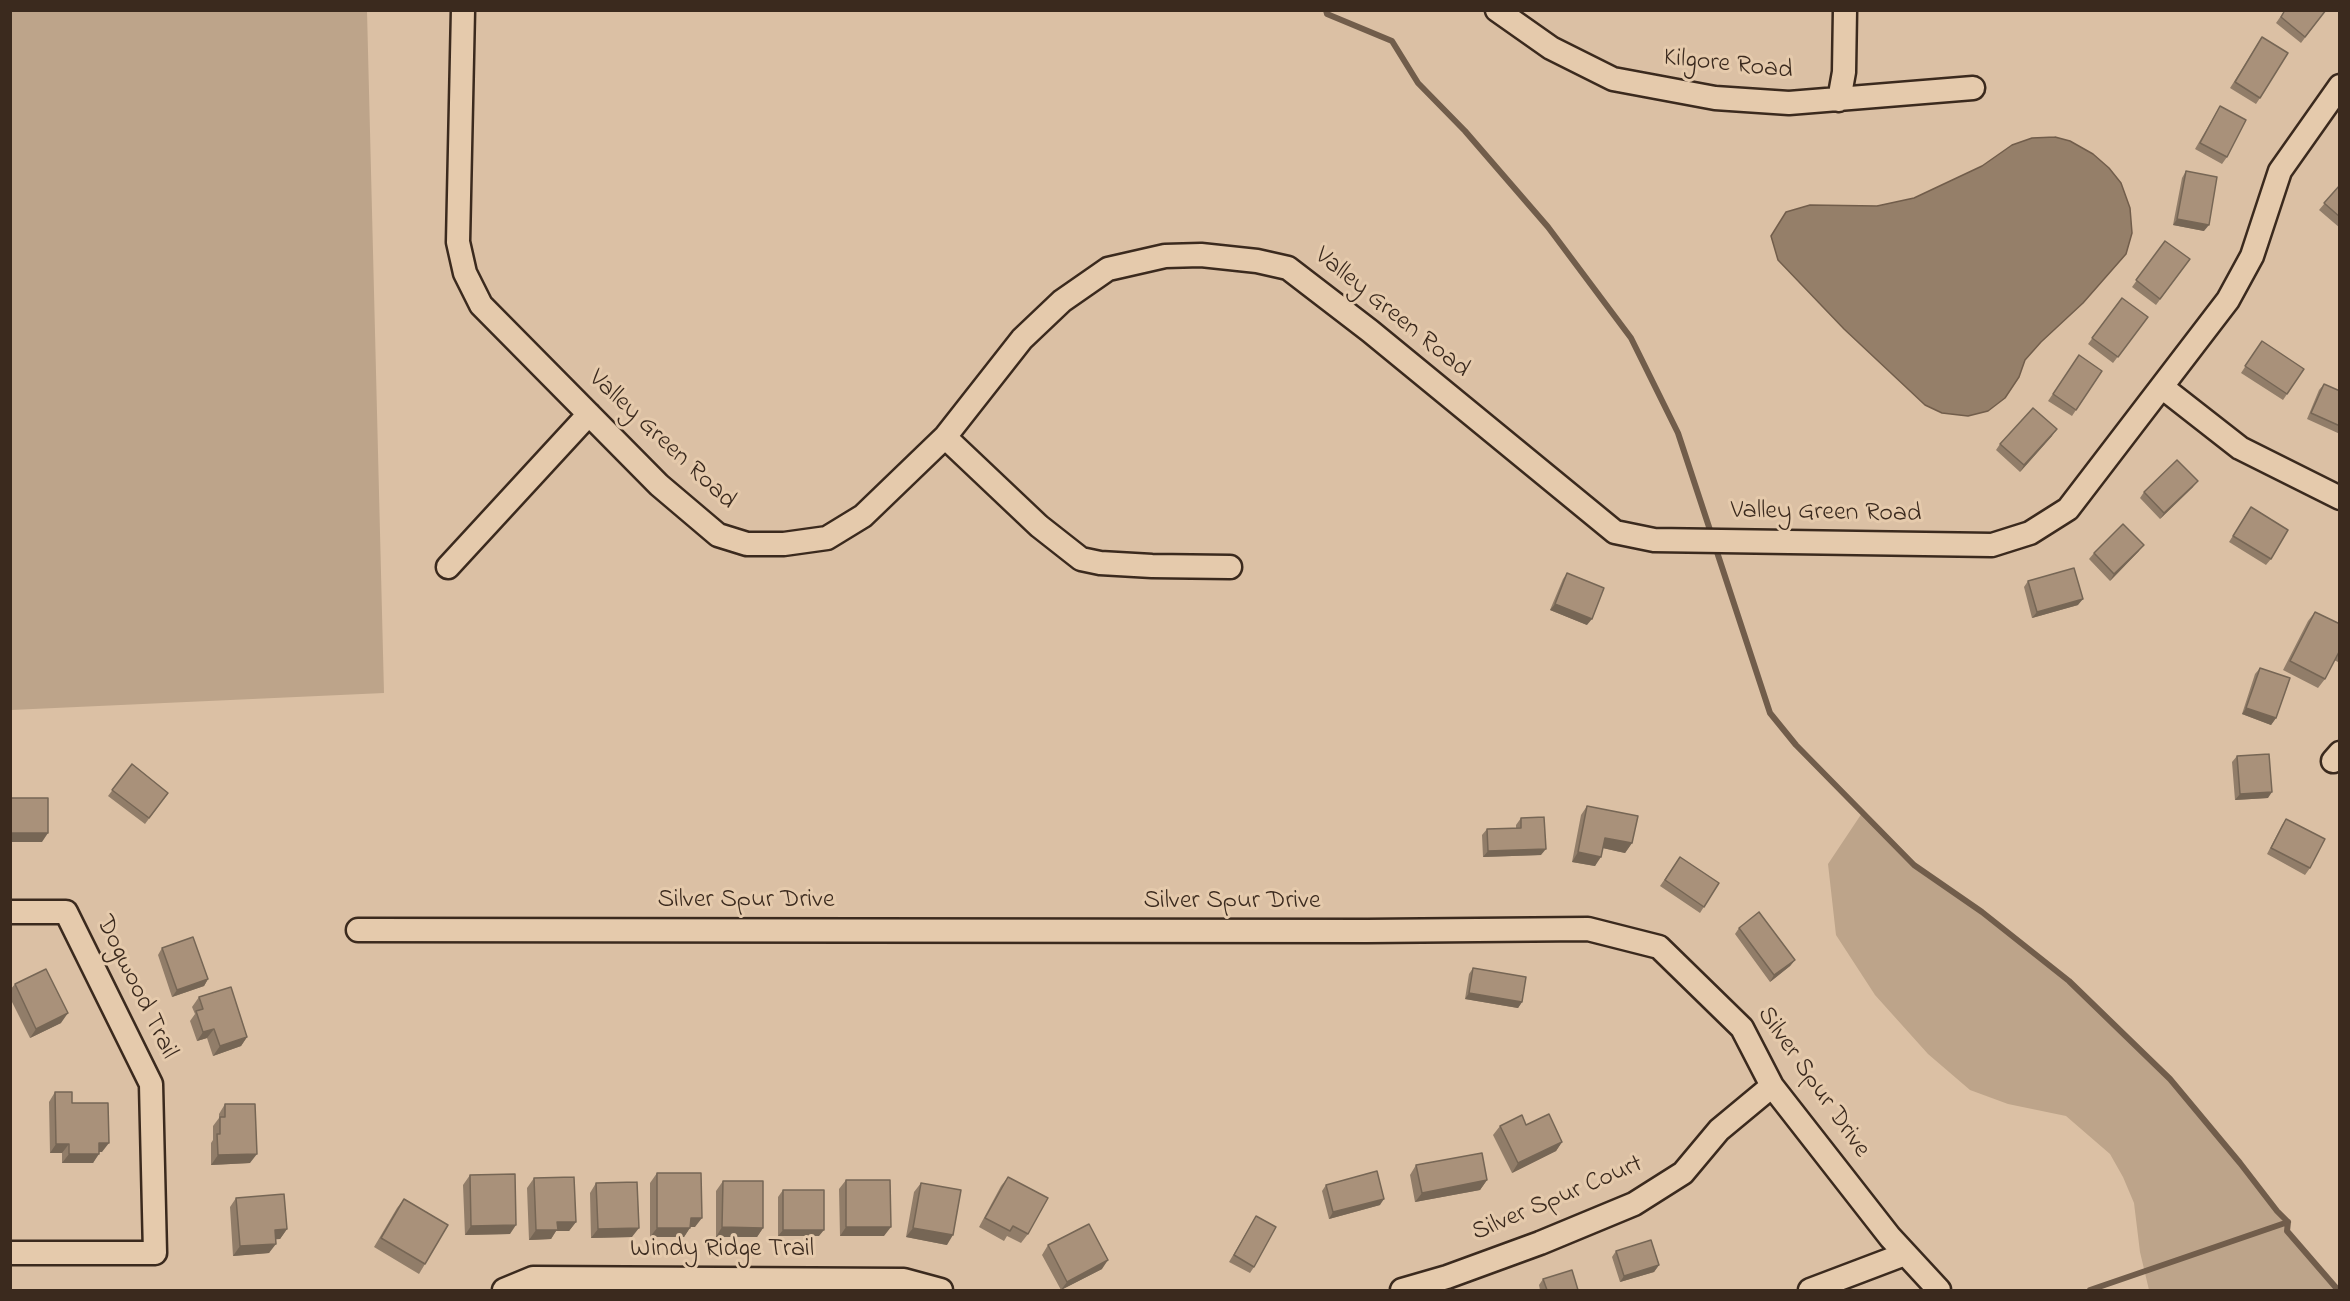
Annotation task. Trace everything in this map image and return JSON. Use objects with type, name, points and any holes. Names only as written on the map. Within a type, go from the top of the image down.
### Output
[{"type":"street","name":"Valley Green Road","points":[[463,10],[458,242],[465,273],[481,305],[659,485],[718,535],[747,544],[784,544],[827,538],[862,516],[945,437],[1022,339],[1062,301],[1108,269],[1166,256],[1201,255],[1257,261],[1288,268],[1370,331],[1615,532],[1654,540],[1992,545],[2030,533],[2068,509],[2228,300],[2252,256],[2280,171],[2331,117],[2340,86]]},
{"type":"street","name":"Kilgore Road","points":[[1497,10],[1551,48],[1613,80],[1715,98],[1789,103],[1973,88]]},
{"type":"street","points":[[1839,100],[1844,72],[1845,10]]},
{"type":"street","points":[[2162,387],[2240,448],[2340,498]]},
{"type":"street","points":[[448,567],[589,414]]},
{"type":"street","points":[[945,437],[1039,526],[1081,559],[1152,567],[1230,567]]},
{"type":"street","name":"Dogwood Trail","points":[[10,912],[66,912],[151,1084],[155,1253],[10,1253]]},
{"type":"street","name":"Silver Spur Drive","points":[[358,930],[1367,931],[1588,929],[1659,948],[1742,1028],[1772,1086],[1890,1238],[1939,1290]]},
{"type":"street","name":"Silver Spur Court","points":[[1402,1290],[1447,1277],[1540,1243],[1634,1204],[1683,1173],[1719,1130],[1772,1086]]},
{"type":"street","points":[[1810,1290],[1905,1254]]},
{"type":"street","name":"Windy Ridge Trail","points":[[504,1290],[533,1278],[904,1280],[941,1290]]},
{"type":"shaded area","points":[[12,11],[367,11],[384,693],[11,710]]},
{"type":"shaded area","points":[[2055,137],[2070,141],[2093,154],[2109,168],[2121,183],[2130,208],[2132,233],[2126,254],[2083,303],[2025,360],[2019,377],[2005,398],[1988,411],[1968,416],[1942,413],[1925,405],[1844,329],[1778,260],[1771,236],[1786,212],[1810,205],[1877,206],[1914,198],[1982,166],[2012,145],[2032,138]]},
{"type":"shaded area","points":[[1862,813],[1914,865],[1982,912],[2069,981],[2170,1079],[2288,1222],[2287,1231],[2338,1290],[2149,1290],[2140,1252],[2134,1203],[2110,1154],[2066,1116],[2008,1104],[1970,1090],[1928,1054],[1875,995],[1836,935],[1828,864]]},
{"type":"building","points":[[2285,10],[2326,10],[2305,37],[2281,17]]},
{"type":"building","points":[[2262,37],[2288,53],[2260,98],[2235,82]]},
{"type":"building","points":[[2220,106],[2246,120],[2227,157],[2200,143]]},
{"type":"building","points":[[2186,171],[2217,177],[2209,225],[2177,219]]},
{"type":"building","points":[[2340,185],[2340,217],[2324,203]]},
{"type":"building","points":[[2165,241],[2190,259],[2160,299],[2136,280]]},
{"type":"building","points":[[2122,298],[2148,317],[2118,357],[2092,338]]},
{"type":"building","points":[[2262,341],[2304,369],[2287,394],[2245,366]]},
{"type":"building","points":[[2079,355],[2102,371],[2076,410],[2053,394]]},
{"type":"building","points":[[2324,384],[2340,391],[2340,426],[2311,413]]},
{"type":"building","points":[[2033,408],[2057,429],[2024,465],[2000,444]]},
{"type":"building","points":[[2177,460],[2198,481],[2164,513],[2144,492]]},
{"type":"building","points":[[2251,507],[2288,530],[2271,559],[2233,536]]},
{"type":"building","points":[[2123,524],[2144,545],[2114,574],[2094,553]]},
{"type":"building","points":[[2074,568],[2083,599],[2037,612],[2028,581]]},
{"type":"building","points":[[1567,573],[1604,588],[1592,619],[1555,604]]},
{"type":"building","points":[[2315,612],[2340,624],[2340,650],[2325,679],[2290,661]]},
{"type":"building","points":[[2260,668],[2290,678],[2276,718],[2246,708]]},
{"type":"building","points":[[2269,754],[2272,792],[2240,794],[2237,756]]},
{"type":"building","points":[[132,764],[168,793],[149,818],[112,790]]},
{"type":"building","points":[[10,798],[48,798],[48,833],[10,833]]},
{"type":"building","points":[[1587,806],[1638,816],[1632,843],[1605,838],[1601,857],[1578,852]]},
{"type":"building","points":[[1544,817],[1546,849],[1488,851],[1487,829],[1521,828],[1521,818]]},
{"type":"building","points":[[2286,819],[2325,839],[2310,868],[2271,848]]},
{"type":"building","points":[[1680,857],[1719,883],[1704,907],[1665,880]]},
{"type":"building","points":[[1759,912],[1795,960],[1774,975],[1739,928]]},
{"type":"building","points":[[193,937],[208,979],[177,990],[162,948]]},
{"type":"building","points":[[1473,968],[1526,977],[1522,1002],[1469,993]]},
{"type":"building","points":[[46,969],[68,1013],[36,1029],[15,984]]},
{"type":"building","points":[[231,987],[247,1037],[220,1046],[214,1029],[203,1032],[196,1011],[203,1009],[199,997]]},
{"type":"building","points":[[55,1092],[72,1092],[72,1103],[108,1103],[109,1143],[99,1143],[99,1154],[69,1154],[69,1144],[56,1144]]},
{"type":"building","points":[[225,1104],[255,1104],[257,1154],[218,1155],[217,1134],[220,1134],[220,1117],[225,1117]]},
{"type":"building","points":[[1549,1114],[1562,1142],[1518,1163],[1500,1126],[1522,1115],[1526,1125]]},
{"type":"building","points":[[1482,1153],[1487,1180],[1422,1193],[1416,1165]]},
{"type":"building","points":[[1377,1171],[1384,1199],[1333,1212],[1326,1185]]},
{"type":"building","points":[[657,1173],[701,1173],[702,1218],[691,1218],[690,1228],[657,1228]]},
{"type":"building","points":[[515,1174],[516,1225],[471,1226],[470,1175]]},
{"type":"building","points":[[574,1177],[576,1222],[557,1222],[558,1230],[536,1230],[534,1178]]},
{"type":"building","points":[[1008,1177],[1048,1198],[1028,1234],[1013,1226],[1010,1231],[985,1218]]},
{"type":"building","points":[[846,1180],[890,1180],[891,1227],[846,1227]]},
{"type":"building","points":[[723,1181],[763,1181],[763,1228],[722,1227]]},
{"type":"building","points":[[637,1182],[639,1228],[598,1229],[596,1183]]},
{"type":"building","points":[[921,1183],[961,1190],[953,1235],[913,1228]]},
{"type":"building","points":[[783,1190],[824,1190],[824,1230],[783,1230]]},
{"type":"building","points":[[284,1194],[287,1229],[275,1230],[276,1244],[240,1246],[236,1198]]},
{"type":"building","points":[[404,1199],[448,1225],[425,1264],[381,1238]]},
{"type":"building","points":[[1256,1216],[1276,1227],[1254,1267],[1234,1255]]},
{"type":"building","points":[[1089,1224],[1108,1260],[1067,1282],[1048,1245]]},
{"type":"building","points":[[1651,1240],[1659,1265],[1624,1276],[1616,1251]]},
{"type":"building","points":[[1572,1270],[1578,1290],[1547,1290],[1543,1279]]},
{"type":"waterway","points":[[1326,10],[1327,14],[1392,41],[1418,83],[1465,131],[1548,227],[1631,338],[1678,433],[1712,536]]},
{"type":"waterway","points":[[1715,546],[1770,713],[1796,745],[1914,865],[1982,912],[2069,981],[2170,1079],[2288,1222]]},
{"type":"waterway","points":[[2288,1222],[2287,1231],[2338,1290]]},
{"type":"waterway","points":[[2090,1290],[2288,1222]]}]
